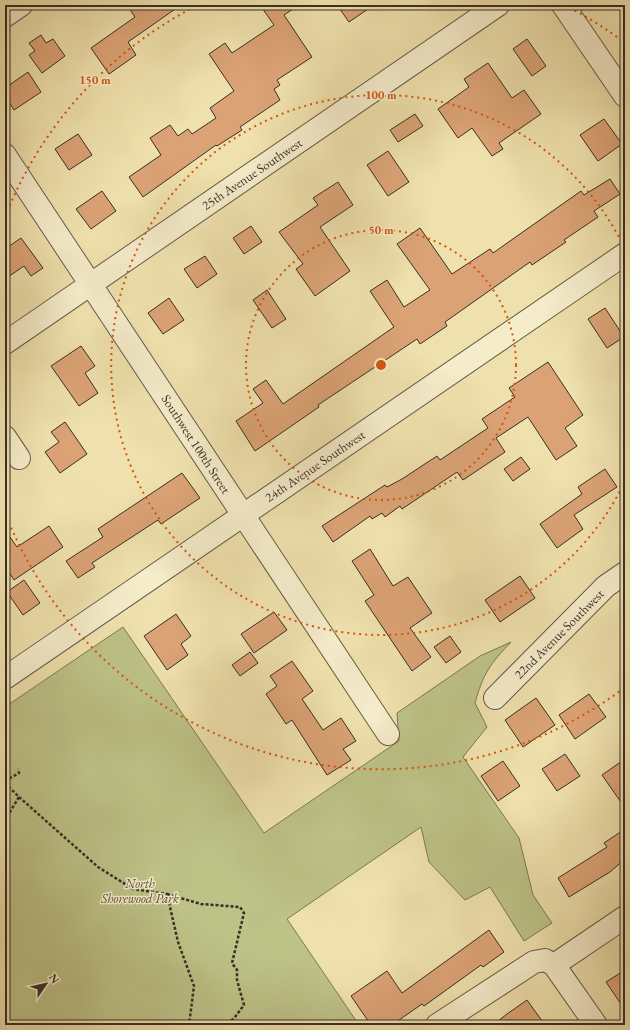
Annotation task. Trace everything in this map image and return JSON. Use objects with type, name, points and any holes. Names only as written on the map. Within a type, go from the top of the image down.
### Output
[{"type":"street","points":[[5,16],[21,5]]},
{"type":"street","name":"25th Avenue Southwest","points":[[5,343],[498,5]]},
{"type":"street","points":[[563,5],[625,96]]},
{"type":"street","name":"Southwest 100th Street","points":[[5,155],[388,734]]},
{"type":"street","name":"24th Avenue Southwest","points":[[5,678],[625,254]]},
{"type":"street","points":[[5,437],[19,458]]},
{"type":"street","name":"22nd Avenue Southwest","points":[[495,698],[606,586],[625,573]]},
{"type":"street","points":[[554,965],[625,917]]},
{"type":"street","points":[[437,1025],[534,962],[545,960],[554,965],[596,1025]]},
{"type":"path","points":[[18,769],[19,773],[5,782],[19,798],[98,867],[133,889],[167,894],[201,904],[240,906],[244,913],[232,963],[237,970],[237,980],[244,1005],[235,1018],[227,1025]]},
{"type":"path","points":[[5,820],[19,798]]},
{"type":"path","points":[[167,894],[178,942],[194,986],[189,1025]]},
{"type":"green space","name":"North Shorewood Park","points":[[123,627],[264,833],[399,741],[397,713],[480,656],[511,642],[492,663],[481,684],[475,703],[487,727],[463,757],[519,838],[533,895],[552,923],[524,941],[490,887],[465,900],[429,862],[421,827],[287,919],[359,1025],[5,1025],[5,707]]},
{"type":"building","points":[[127,5],[181,5],[128,42],[136,55],[109,74],[91,48],[135,17]]},
{"type":"building","points":[[260,5],[299,5],[284,15],[312,57],[277,80],[280,85],[274,89],[280,100],[240,127],[242,130],[217,146],[216,145],[143,197],[129,177],[161,155],[150,138],[170,125],[178,136],[188,129],[192,134],[216,118],[210,108],[234,91],[209,54],[225,43],[232,53],[274,25]]},
{"type":"building","points":[[337,5],[374,5],[349,22]]},
{"type":"building","points":[[41,35],[46,43],[53,39],[65,56],[42,73],[29,55],[35,51],[29,43]]},
{"type":"building","points":[[527,39],[546,66],[532,76],[513,49]]},
{"type":"building","points":[[488,63],[512,98],[524,90],[541,114],[499,143],[503,149],[492,156],[472,128],[458,138],[438,109],[469,87],[464,79]]},
{"type":"building","points":[[28,72],[41,92],[14,110],[5,96],[5,88]]},
{"type":"building","points":[[415,114],[423,126],[398,142],[390,130]]},
{"type":"building","points":[[604,119],[622,144],[598,161],[580,135]]},
{"type":"building","points":[[78,134],[92,155],[69,170],[55,149]]},
{"type":"building","points":[[388,151],[409,182],[388,196],[367,165]]},
{"type":"building","points":[[610,179],[620,194],[594,211],[598,217],[564,240],[566,242],[532,265],[530,262],[445,322],[447,326],[420,344],[417,339],[318,405],[319,407],[255,451],[236,421],[263,403],[253,389],[266,380],[283,404],[394,327],[370,291],[387,280],[404,307],[430,290],[397,244],[420,228],[452,274],[490,249],[493,253],[581,191],[584,195]]},
{"type":"building","points":[[338,182],[353,205],[320,227],[350,271],[315,296],[296,269],[303,264],[279,232],[318,205],[313,198]]},
{"type":"building","points":[[102,191],[116,211],[91,229],[76,209]]},
{"type":"building","points":[[251,226],[262,242],[244,254],[233,238]]},
{"type":"building","points":[[21,238],[43,268],[31,276],[24,266],[5,279],[5,249]]},
{"type":"building","points":[[205,256],[217,274],[197,288],[184,269]]},
{"type":"building","points":[[267,290],[286,319],[272,328],[253,300]]},
{"type":"building","points":[[169,298],[184,320],[163,334],[148,313]]},
{"type":"building","points":[[605,308],[624,337],[607,348],[588,319]]},
{"type":"building","points":[[81,346],[95,366],[85,373],[98,393],[79,406],[51,366]]},
{"type":"building","points":[[548,362],[583,415],[565,428],[577,446],[556,460],[528,417],[496,438],[505,452],[463,480],[457,472],[402,509],[400,506],[385,517],[382,513],[372,519],[370,516],[333,542],[322,526],[385,485],[387,487],[402,479],[437,456],[440,460],[488,428],[482,419],[515,397],[509,388]]},
{"type":"building","points":[[65,422],[87,454],[60,473],[45,452],[59,442],[51,432]]},
{"type":"building","points":[[521,457],[530,469],[513,481],[504,469]]},
{"type":"building","points":[[605,469],[617,487],[574,515],[583,529],[557,548],[540,524],[582,494],[578,487]]},
{"type":"building","points":[[182,473],[200,498],[161,524],[158,520],[92,563],[95,567],[78,578],[66,561],[103,537],[98,529]]},
{"type":"building","points":[[49,526],[63,547],[14,580],[5,566],[5,530],[17,547]]},
{"type":"building","points":[[370,549],[393,586],[408,577],[432,613],[410,628],[431,657],[412,671],[365,601],[374,595],[352,561]]},
{"type":"building","points":[[520,576],[535,598],[500,622],[485,600]]},
{"type":"building","points":[[24,580],[40,603],[23,615],[7,592]]},
{"type":"building","points":[[274,612],[287,630],[254,653],[241,634]]},
{"type":"building","points":[[176,614],[191,636],[181,644],[188,655],[167,670],[144,636]]},
{"type":"building","points":[[450,636],[461,652],[446,663],[434,647]]},
{"type":"building","points":[[250,652],[258,663],[240,676],[232,665]]},
{"type":"building","points":[[292,661],[313,691],[302,699],[323,730],[341,718],[356,741],[343,749],[351,760],[327,775],[292,720],[286,724],[266,694],[277,686],[270,676]]},
{"type":"building","points":[[589,694],[606,717],[575,739],[559,715]]},
{"type":"building","points":[[536,698],[555,725],[523,747],[505,720]]},
{"type":"building","points":[[565,754],[580,776],[557,791],[542,769]]},
{"type":"building","points":[[625,759],[625,808],[602,775]]},
{"type":"building","points":[[503,761],[520,786],[498,801],[481,776]]},
{"type":"building","points":[[625,829],[625,859],[610,872],[569,897],[558,878],[607,847],[604,843]]},
{"type":"building","points":[[489,930],[504,952],[483,967],[481,965],[424,1006],[422,1004],[392,1025],[371,1025],[351,996],[387,971],[402,993]]},
{"type":"building","points":[[625,970],[625,1010],[606,982]]},
{"type":"building","points":[[527,1000],[545,1025],[493,1025],[507,1014]]}]
